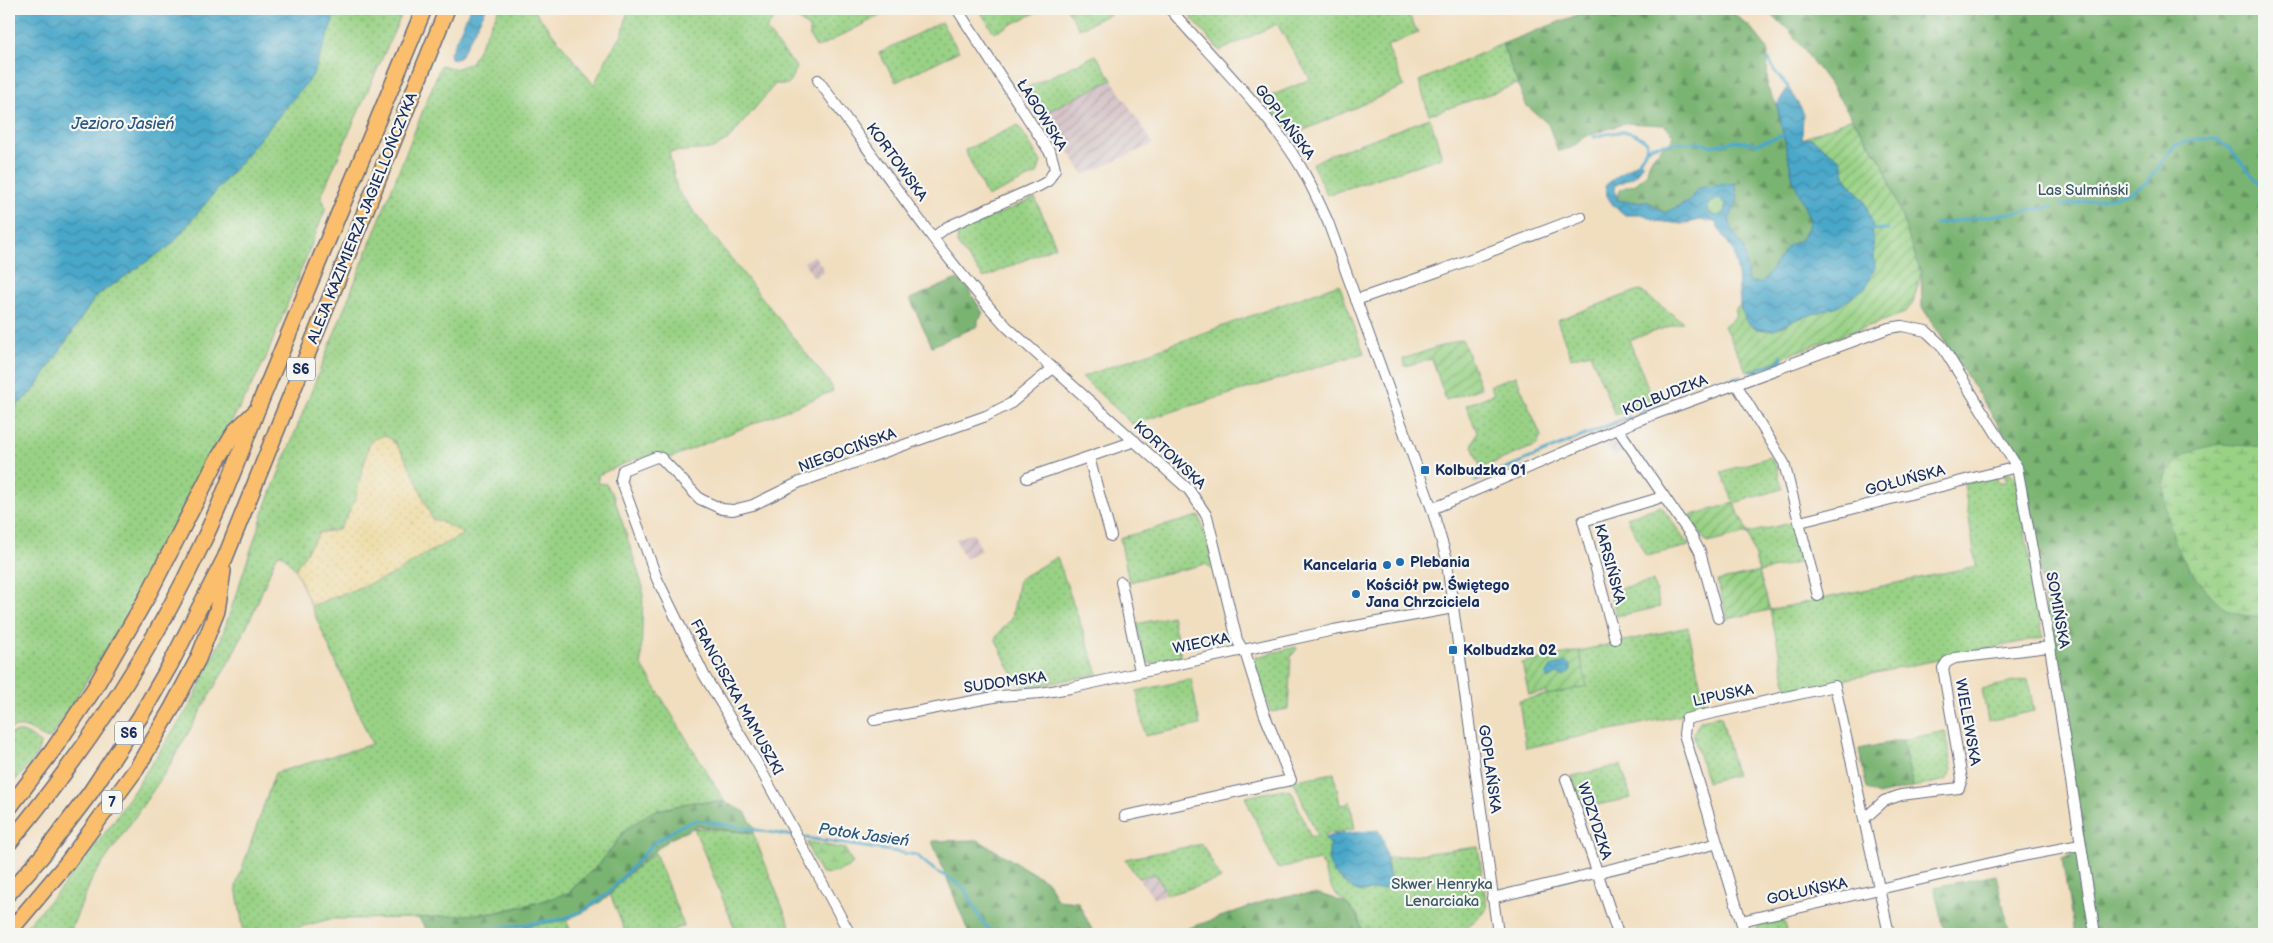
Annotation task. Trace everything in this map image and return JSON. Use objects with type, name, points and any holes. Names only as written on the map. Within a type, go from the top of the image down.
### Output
[{"type":"highway","name":"ALEJA KAZIMIERZA JAGIELLOŃCZYKA","points":[[9,843],[90,738],[146,649],[199,552],[233,475],[257,410],[424,9]]},
{"type":"highway","name":"ALEJA KAZIMIERZA JAGIELLOŃCZYKA","points":[[9,893],[42,856],[90,793],[135,724],[170,665],[225,558],[447,9]]},
{"type":"highway","points":[[12,801],[63,736],[124,639],[215,464],[235,431],[257,410]]},
{"type":"highway","name":"7","points":[[9,932],[67,863],[137,768],[172,708],[198,659],[218,611],[225,558]]},
{"type":"street","name":"ŁAGOWSKA","points":[[934,237],[947,227],[1048,181],[1055,169],[1051,154],[957,9]]},
{"type":"street","name":"GOPLAŃSKA","points":[[1170,9],[1257,108],[1299,163],[1328,222],[1432,509],[1446,556],[1498,934]]},
{"type":"street","name":"KORTOWSKA","points":[[818,80],[934,237],[991,310],[1052,368],[1189,490],[1207,516],[1237,640],[1244,650],[1264,714],[1291,780],[1199,798],[1182,805],[1124,816]]},
{"type":"street","points":[[1356,300],[1440,272],[1581,217]]},
{"type":"street","name":"KOLBUDZKA","points":[[1432,509],[1618,429],[1736,384],[1889,328],[1914,327]]},
{"type":"street","name":"SOMIŃSKA","points":[[1914,327],[1926,331],[1942,346],[2017,467],[2050,647],[2095,934]]},
{"type":"street","name":"NIEGOCIŃSKA","points":[[656,457],[661,458],[700,499],[722,509],[734,510],[753,504],[800,482],[986,416],[1010,404],[1052,368]]},
{"type":"street","points":[[1736,384],[1784,464],[1818,596]]},
{"type":"street","points":[[1618,429],[1692,537],[1700,552],[1718,618]]},
{"type":"street","points":[[1027,478],[1135,441]]},
{"type":"street","name":"FRANCISZKA MAMUSZKI","points":[[656,457],[623,470],[621,480],[657,579],[704,675],[756,761],[850,934]]},
{"type":"street","points":[[1089,458],[1111,536]]},
{"type":"street","name":"GOŁUŃSKA","points":[[1800,522],[2017,467]]},
{"type":"street","name":"KARSIŃSKA","points":[[1615,639],[1583,521],[1656,499],[1663,495]]},
{"type":"street","points":[[1121,582],[1140,671]]},
{"type":"street","name":"WIECKA","points":[[1140,671],[1453,608]]},
{"type":"street","name":"WIELEWSKA","points":[[1864,819],[1884,801],[1901,795],[1959,788],[1962,779],[1943,668],[1947,662],[1955,658],[2050,647]]},
{"type":"street","name":"SUDOMSKA","points":[[874,720],[1000,696],[1055,690],[1140,671]]},
{"type":"street","name":"LIPUSKA","points":[[1745,934],[1715,844],[1684,734],[1686,719],[1835,686],[1864,819]]},
{"type":"street","name":"WDZYDZKA","points":[[1566,779],[1595,872],[1618,934]]},
{"type":"street","points":[[1864,819],[1889,934]]},
{"type":"street","points":[[1595,872],[1715,844]]},
{"type":"street","name":"GOŁUŃSKA","points":[[1741,922],[1880,891],[2017,857],[2080,845]]},
{"type":"street","name":"WDZYDZKA","points":[[1492,898],[1595,872]]},
{"type":"shaded area","points":[[1112,80],[1153,144],[1084,175],[1044,113]]},
{"type":"shaded area","points":[[814,255],[825,271],[814,278],[804,262]]},
{"type":"shaded area","points":[[1614,442],[1619,443],[1624,451],[1613,456],[1606,445]]},
{"type":"shaded area","points":[[973,533],[982,550],[965,559],[955,539]]},
{"type":"shaded area","points":[[1156,874],[1167,895],[1154,898],[1138,878]]},
{"type":"green space","points":[[337,9],[404,9],[321,196],[326,208],[265,360],[201,475],[134,605],[52,736],[49,739],[21,727],[9,729],[9,412],[34,390],[96,296],[171,245],[313,75]]},
{"type":"green space","points":[[499,9],[533,9],[594,85],[609,54],[623,33],[628,9],[780,9],[766,30],[797,68],[788,84],[775,84],[729,139],[713,149],[669,152],[677,190],[831,385],[833,391],[670,458],[660,454],[635,459],[598,475],[598,483],[606,484],[614,497],[643,587],[641,664],[725,802],[693,802],[626,829],[601,862],[568,893],[536,903],[493,913],[440,918],[330,919],[273,934],[244,934],[236,886],[275,773],[372,744],[311,606],[392,575],[427,553],[463,534],[442,522],[432,519],[414,478],[394,440],[370,441],[354,503],[339,530],[320,532],[295,569],[282,554],[279,554],[275,559],[254,611],[231,658],[165,773],[92,879],[69,934],[19,934],[62,887],[111,825],[191,704],[220,642],[265,508],[441,65],[455,69],[471,63]]},
{"type":"green space","points":[[786,9],[893,9],[817,48],[810,37],[810,29]]},
{"type":"green space","points":[[979,9],[1043,9],[994,33]]},
{"type":"green space","points":[[1067,9],[1120,9],[1079,29]]},
{"type":"green space","points":[[1184,9],[1406,9],[1418,33],[1387,46],[1404,86],[1293,135],[1262,100],[1310,79],[1277,24],[1220,51]]},
{"type":"green space","points":[[1587,9],[1729,9],[1753,30],[1768,49],[1767,87],[1777,105],[1793,179],[1811,220],[1803,236],[1798,241],[1789,245],[1762,283],[1748,282],[1744,249],[1734,234],[1729,219],[1738,199],[1734,184],[1698,188],[1689,201],[1665,213],[1647,201],[1630,202],[1617,200],[1617,195],[1621,190],[1637,183],[1647,174],[1655,154],[1673,140],[1673,134],[1664,125],[1625,123],[1585,137],[1571,148],[1558,151],[1548,124],[1526,105],[1502,44],[1577,15]]},
{"type":"green space","name":"Las Sulmiński","points":[[1764,9],[2264,9],[2264,934],[2074,934],[2062,858],[2084,849],[2022,461],[1922,307],[1921,273],[1883,164],[1831,86],[1789,30]]},
{"type":"green space","points":[[941,22],[959,51],[896,82],[879,53]]},
{"type":"green space","points":[[1502,44],[1518,84],[1429,115],[1419,81]]},
{"type":"green space","points":[[1096,55],[1112,80],[1044,113],[1028,87]]},
{"type":"green space","points":[[1430,118],[1442,157],[1327,195],[1312,164],[1329,155]]},
{"type":"green space","points":[[1852,118],[1883,164],[1921,273],[1913,303],[1905,313],[1788,355],[1747,372],[1724,326],[1735,317],[1736,308],[1740,306],[1749,322],[1761,330],[1775,329],[1792,321],[1865,202],[1846,178],[1841,160],[1811,138],[1802,139]]},
{"type":"green space","points":[[1018,125],[1041,162],[1037,174],[987,197],[965,150]]},
{"type":"green space","points":[[1035,198],[1056,246],[984,278],[957,244],[958,232]]},
{"type":"green space","points":[[1717,198],[1723,201],[1726,207],[1723,213],[1717,216],[1711,213],[1708,207],[1711,201]]},
{"type":"green space","points":[[957,279],[965,284],[983,313],[978,320],[978,326],[932,346],[910,299]]},
{"type":"green space","points":[[1339,284],[1364,353],[1132,424],[1082,377]]},
{"type":"green space","points":[[1639,290],[1683,322],[1629,340],[1654,402],[1615,415],[1590,353],[1571,358],[1557,320]]},
{"type":"green space","points":[[1462,339],[1481,388],[1446,400],[1432,359],[1405,366],[1403,359]]},
{"type":"green space","points":[[1516,376],[1541,436],[1537,445],[1481,468],[1472,446],[1477,432],[1466,405],[1494,394],[1490,385]]},
{"type":"green space","points":[[2221,444],[2264,447],[2264,616],[2248,616],[2236,613],[2225,608],[2216,600],[2184,561],[2177,547],[2167,513],[2165,500],[2166,479],[2174,464],[2192,451]]},
{"type":"green space","points":[[1770,457],[1777,468],[1782,489],[1734,503],[1721,472]]},
{"type":"green space","points":[[2011,473],[2016,479],[2043,637],[1788,692],[1770,610],[1976,566],[1964,484],[1996,476],[1998,483],[2006,482],[2005,474]]},
{"type":"green space","points":[[1734,503],[1748,533],[1707,543],[1689,516]]},
{"type":"green space","points":[[1661,506],[1689,546],[1646,556],[1627,517]]},
{"type":"green space","points":[[1199,516],[1215,572],[1206,564],[1129,582],[1120,538]]},
{"type":"green space","points":[[1791,523],[1801,562],[1759,572],[1748,533]]},
{"type":"green space","points":[[1057,557],[1098,674],[1030,687],[1020,685],[1009,668],[995,638],[1012,618],[1019,579]]},
{"type":"green space","points":[[1759,572],[1770,610],[1728,619],[1717,581]]},
{"type":"green space","points":[[1653,581],[1660,607],[1617,616],[1609,591]]},
{"type":"green space","points":[[1172,616],[1181,657],[1151,664],[1144,659],[1137,624]]},
{"type":"green space","points":[[1688,627],[1706,710],[1526,748],[1519,701],[1586,686],[1579,651]]},
{"type":"green space","points":[[1296,647],[1297,649],[1291,656],[1288,709],[1271,712],[1257,680],[1254,661],[1256,657]]},
{"type":"green space","points":[[1579,651],[1587,686],[1548,695],[1547,692],[1529,695],[1522,663]]},
{"type":"green space","points":[[1191,679],[1200,725],[1145,736],[1137,691]]},
{"type":"green space","points":[[2028,679],[2034,711],[1988,721],[1982,689]]},
{"type":"green space","points":[[1721,716],[1736,775],[1707,782],[1693,734],[1701,720]]},
{"type":"green space","points":[[9,729],[11,734],[23,732],[40,743],[37,755],[33,761],[9,787]]},
{"type":"green space","points":[[1945,731],[1952,770],[1946,780],[1913,787],[1902,740]]},
{"type":"green space","points":[[1902,740],[1913,787],[1878,795],[1867,789],[1859,749]]},
{"type":"green space","points":[[1621,765],[1631,798],[1582,808],[1572,776]]},
{"type":"green space","name":"Skwer Henryka Lenarciaka","points":[[1291,769],[1297,780],[1334,773],[1340,805],[1348,804],[1350,801],[1355,829],[1325,834],[1325,840],[1330,844],[1362,892],[1397,886],[1389,874],[1387,858],[1478,847],[1487,908],[1485,912],[1467,927],[1462,934],[1363,934],[1357,914],[1333,891],[1320,860],[1277,868],[1245,797],[1284,789],[1292,792],[1311,838],[1317,835],[1294,782]]},
{"type":"green space","points":[[693,802],[725,802],[745,812],[755,829],[753,833],[697,826],[668,840],[626,875],[608,897],[586,911],[566,920],[478,934],[430,934],[418,918],[493,913],[568,893],[601,862],[626,829],[653,811]]},
{"type":"green space","points":[[694,828],[753,833],[793,934],[737,934]]},
{"type":"green space","points":[[978,840],[1048,882],[1057,900],[1078,902],[1094,934],[969,934],[932,841]]},
{"type":"green space","points":[[808,842],[845,849],[853,864],[828,874],[820,872],[807,845]]},
{"type":"green space","points":[[1202,844],[1221,879],[1167,895],[1156,874],[1138,878],[1125,859]]},
{"type":"green space","points":[[655,853],[684,926],[664,934],[626,934],[610,894],[626,876]]},
{"type":"green space","points":[[1996,875],[2010,934],[1945,934],[1934,887]]},
{"type":"green space","points":[[1319,894],[1348,906],[1357,917],[1363,934],[1182,934],[1181,931],[1268,900],[1291,895]]},
{"type":"green space","points":[[566,920],[572,934],[526,934],[525,925]]},
{"type":"green space","points":[[1784,920],[1788,934],[1754,934],[1759,925]]},
{"type":"sand","points":[[385,435],[400,450],[432,519],[442,522],[464,534],[427,553],[392,575],[311,606],[295,569],[320,532],[339,530],[354,503],[370,441]]},
{"type":"water","name":"Jezioro Jasień","points":[[9,9],[337,9],[313,75],[171,245],[96,296],[34,390],[9,412]]},
{"type":"water","points":[[470,9],[486,9],[460,57],[454,60],[451,58],[450,53]]},
{"type":"water","points":[[1788,87],[1803,112],[1802,139],[1811,138],[1841,160],[1846,179],[1865,202],[1872,222],[1875,268],[1866,287],[1841,305],[1792,321],[1774,330],[1757,329],[1746,321],[1740,306],[1738,274],[1734,252],[1715,222],[1701,220],[1682,224],[1657,221],[1645,215],[1625,215],[1613,205],[1607,196],[1605,186],[1639,161],[1643,163],[1635,176],[1614,186],[1617,200],[1630,202],[1647,201],[1665,213],[1689,201],[1698,188],[1735,183],[1738,199],[1729,220],[1734,234],[1744,249],[1748,282],[1762,283],[1789,245],[1804,236],[1810,220],[1793,179],[1777,105]],"holes":[[[1719,199],[1726,204],[1724,213],[1717,216],[1711,215],[1708,210],[1709,203]]]},
{"type":"water","points":[[1566,662],[1571,666],[1571,670],[1564,676],[1557,674],[1548,679],[1546,675],[1551,667]]},
{"type":"water","points":[[1378,830],[1384,844],[1389,874],[1397,887],[1362,892],[1352,889],[1333,872],[1328,860],[1330,844],[1325,840],[1333,835]]},
{"type":"waterway","points":[[1769,59],[1774,70],[1788,87]]},
{"type":"waterway","points":[[1594,137],[1622,132],[1628,132],[1640,137],[1647,142],[1646,150],[1639,161]]},
{"type":"waterway","points":[[1646,150],[1652,146],[1672,143],[1699,143],[1711,146],[1736,141],[1757,144],[1784,135]]},
{"type":"waterway","points":[[2061,206],[2129,194],[2147,182],[2175,145],[2197,139],[2216,139],[2230,149],[2264,189]]},
{"type":"waterway","points":[[1935,224],[2052,207]]},
{"type":"waterway","points":[[1872,230],[1888,229]]},
{"type":"waterway","points":[[1751,372],[1782,361],[1781,355]]},
{"type":"waterway","points":[[1708,388],[1740,376]]},
{"type":"waterway","points":[[1671,401],[1699,391]]},
{"type":"waterway","points":[[1638,413],[1663,404]]},
{"type":"waterway","points":[[1475,481],[1629,417]]},
{"type":"waterway","name":"Potok Jasień","points":[[438,932],[461,933],[563,919],[585,910],[607,894],[654,843],[681,826],[696,820],[793,836]]},
{"type":"waterway","name":"Potok Jasień","points":[[806,838],[917,855],[931,868],[956,882],[964,889],[969,895],[982,922],[993,931],[1001,934]]},
{"type":"waterway","points":[[1007,934],[1016,931],[1022,934]]},
{"type":"waterway","name":"Potok Jasień","points":[[385,934],[401,932],[411,934]]},
{"type":"waterway","name":"Potok Jasień","points":[[412,934],[432,933]]},
{"type":"place","name":"Kolbudzka 01","points":[[1425,470]]},
{"type":"place","name":"Plebania","points":[[1400,562]]},
{"type":"place","name":"Kancelaria","points":[[1387,565]]},
{"type":"place","name":"Kościół pw. Świętego Jana Chrzciciela","points":[[1356,594]]},
{"type":"place","name":"Kolbudzka 02","points":[[1453,650]]}]
